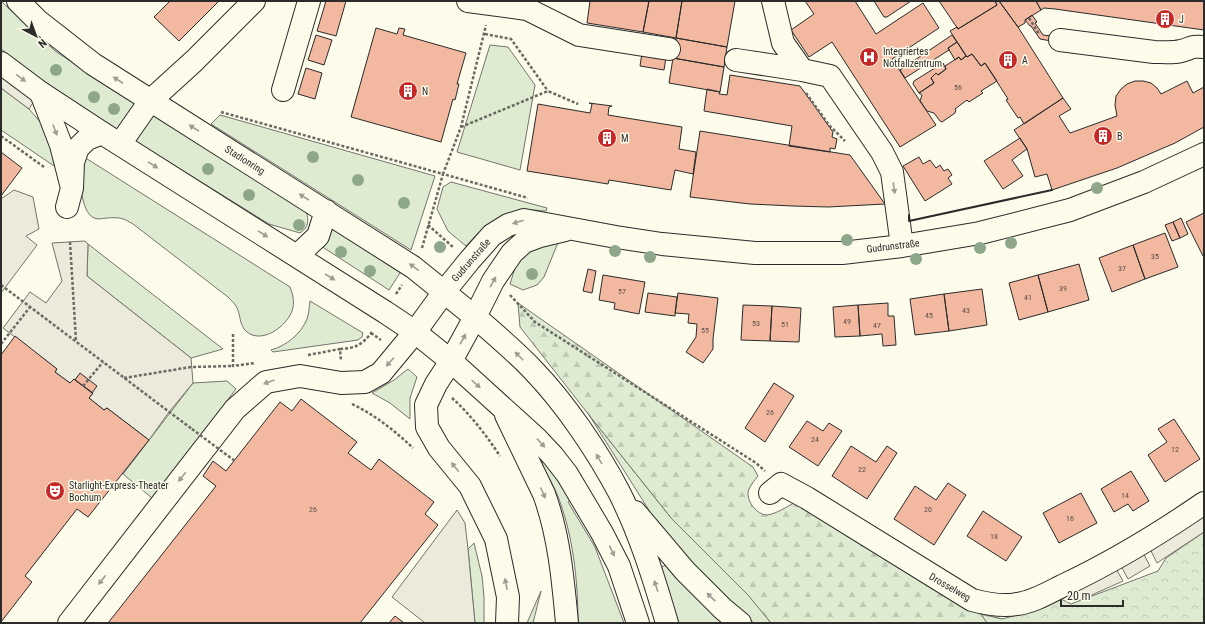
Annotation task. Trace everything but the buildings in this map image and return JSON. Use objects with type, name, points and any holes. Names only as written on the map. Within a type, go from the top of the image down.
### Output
[{"type":"main road","name":"Stadionring","points":[[18,1],[38,21],[93,64],[413,267],[475,317],[510,346],[554,394],[595,452],[619,492]]},
{"type":"main road","points":[[41,94],[61,145],[70,197],[73,162],[78,148],[87,139],[111,139],[150,101],[194,62],[254,1]]},
{"type":"main road","points":[[283,90],[309,1]]},
{"type":"main road","points":[[773,1],[784,43],[803,80]]},
{"type":"main road","points":[[478,2],[526,9],[579,35],[669,49]]},
{"type":"main road","points":[[1060,40],[1154,52],[1181,51],[1193,46],[1204,47]]},
{"type":"main road","points":[[736,60],[803,80],[830,76],[882,152],[892,172],[902,246]]},
{"type":"main road","points":[[1,63],[41,94],[385,312],[415,332],[451,361],[537,439],[567,474],[602,533],[619,566],[638,623]]},
{"type":"main road","name":"Gudrunstraße","points":[[69,623],[235,409],[266,382],[300,376],[341,383],[365,382],[381,372],[415,332],[469,261],[492,235],[508,225],[524,220],[662,244],[755,253],[842,253],[902,246],[980,233],[1070,210],[1144,182],[1204,154]]},
{"type":"main road","points":[[297,256],[318,236],[326,211]]},
{"type":"main road","name":"Gudrunstraße","points":[[508,623],[508,597],[496,539],[470,486],[439,448],[427,427],[426,406],[436,384],[451,361],[493,281],[512,253],[524,242],[570,228]]},
{"type":"main road","points":[[502,407],[548,505],[560,553],[567,623]]},
{"type":"main road","name":"Drosselweg","points":[[775,489],[807,498],[972,600],[993,605],[1017,604],[1038,598],[1088,574],[1174,523],[1204,503]]},
{"type":"main road","points":[[619,492],[642,545],[667,623]]},
{"type":"main road","points":[[619,492],[685,571],[723,609],[740,623]]},
{"type":"path","points":[[340,349],[351,348],[362,343],[371,333],[421,253],[443,174],[461,127],[485,34],[478,2]]},
{"type":"path","points":[[485,34],[511,39],[548,91],[578,104]]},
{"type":"path","points":[[803,80],[829,125],[845,141]]},
{"type":"path","points":[[461,127],[548,91]]},
{"type":"path","points":[[221,112],[535,200]]},
{"type":"path","points":[[1,136],[46,169]]},
{"type":"path","points":[[428,225],[469,261]]},
{"type":"path","points":[[70,242],[76,342]]},
{"type":"path","points":[[493,281],[510,295],[535,322],[756,463],[775,489]]},
{"type":"path","points":[[1,285],[235,461]]},
{"type":"path","points":[[1,344],[30,307]]},
{"type":"path","points":[[83,386],[104,362]]},
{"type":"path","points":[[124,378],[191,367],[233,366]]},
{"type":"path","points":[[348,402],[366,411],[394,430],[414,449]]},
{"type":"path","points":[[216,455],[221,449]]},
{"type":"green space","points":[[1,1],[55,51],[140,107],[123,133],[36,76],[1,49]]},
{"type":"green space","points":[[490,45],[508,47],[535,85],[520,170],[457,152]]},
{"type":"green space","points":[[1,88],[29,109],[41,123],[60,170],[1,130]]},
{"type":"green space","points":[[149,113],[306,211],[308,217],[307,226],[300,233],[269,224],[133,140]]},
{"type":"green space","points":[[220,115],[435,176],[411,250],[211,124]]},
{"type":"green space","points":[[84,157],[290,287],[293,299],[293,308],[285,323],[273,332],[266,335],[253,335],[247,332],[241,323],[236,306],[228,297],[133,224],[121,218],[98,219],[92,217],[87,211],[82,196],[79,163]]},
{"type":"green space","points":[[451,182],[547,208],[546,211],[527,210],[515,212],[499,218],[485,227],[466,246],[448,231],[437,209],[443,187]]},
{"type":"green space","points":[[330,226],[402,270],[389,290],[321,246]]},
{"type":"green space","points":[[559,240],[544,277],[537,285],[523,290],[510,284],[515,268],[527,252]]},
{"type":"green space","points":[[88,244],[223,349],[191,358],[87,276]]},
{"type":"green space","points":[[310,301],[363,333],[362,337],[358,340],[273,352],[271,350],[282,346],[301,330],[308,317]]},
{"type":"green space","points":[[518,303],[753,467],[758,476],[748,492],[748,496],[753,507],[760,513],[767,515],[777,512],[794,503],[980,614],[1002,619],[1008,623],[771,623],[748,595],[672,519],[589,415],[520,327]]},
{"type":"green space","points":[[408,369],[417,377],[410,398],[410,419],[390,403],[372,393],[394,380]]},
{"type":"green space","points":[[227,381],[236,389],[152,498],[123,474],[193,383]]},
{"type":"green space","points":[[589,415],[672,519],[749,595],[771,623],[754,623],[692,567],[652,515]]},
{"type":"green space","points":[[533,451],[549,466],[571,500],[568,502],[595,547],[624,623],[578,623],[576,574],[567,525],[557,494]]},
{"type":"green space","points":[[1204,532],[1204,623],[987,623],[981,614],[1002,619],[1032,611],[1061,599],[1071,604],[1158,571],[1166,558]]},
{"type":"green space","points":[[474,543],[482,576],[484,623],[475,623],[468,549]]},
{"type":"green space","points":[[666,565],[704,605],[724,623],[677,623],[659,568]]},
{"type":"green space","points":[[541,591],[533,623],[527,623]]},
{"type":"shaded area","points":[[1,77],[34,101],[29,109],[1,88]]},
{"type":"shaded area","points":[[14,190],[33,197],[39,229],[26,236],[37,245],[1,293],[1,199]]},
{"type":"shaded area","points":[[85,241],[88,244],[87,276],[191,358],[193,383],[169,412],[149,440],[107,408],[104,410],[89,398],[93,393],[74,379],[70,383],[55,372],[57,369],[3,328],[30,292],[46,303],[62,281],[52,243]]},
{"type":"shaded area","points":[[457,510],[465,523],[475,623],[425,623],[392,597]]},
{"type":"shaded area","points":[[1204,513],[1204,532],[1157,563],[1149,547]]},
{"type":"shaded area","points":[[1142,551],[1150,566],[1128,579],[1120,564]]},
{"type":"shaded area","points":[[1115,567],[1123,581],[1076,602],[1069,591]]},
{"type":"wall","points":[[909,215],[909,221],[1052,190]]},
{"type":"place","name":"J","points":[[1165,19]]},
{"type":"place","name":"Integriertes Notfallzentrum","points":[[869,57]]},
{"type":"place","name":"A","points":[[1008,60]]},
{"type":"place","name":"N","points":[[408,91]]},
{"type":"place","name":"B","points":[[1103,136]]},
{"type":"place","name":"M","points":[[607,138]]},
{"type":"place","name":"Starlight-Express-Theater Bochum","points":[[55,491]]}]
